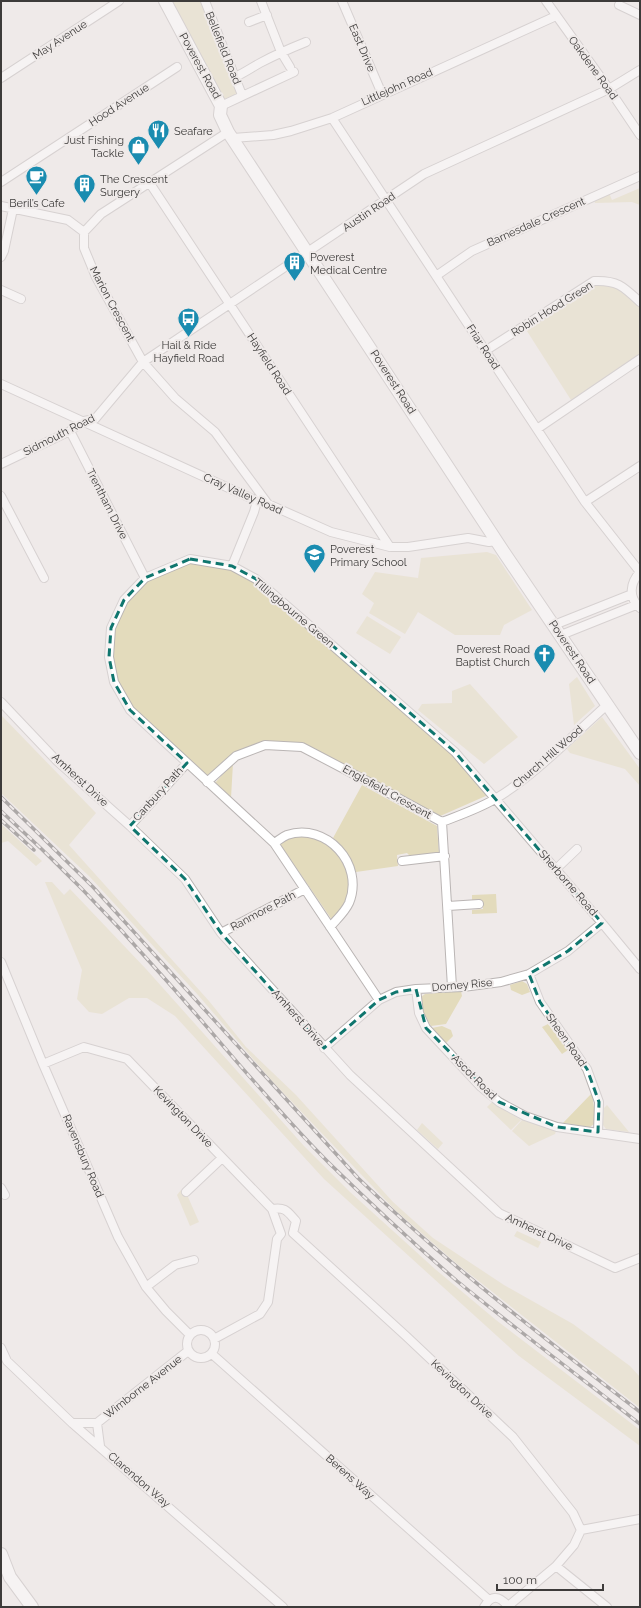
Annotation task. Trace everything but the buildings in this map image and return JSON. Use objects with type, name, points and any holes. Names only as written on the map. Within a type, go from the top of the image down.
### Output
[{"type":"street","name":"May Avenue","points":[[1,78],[119,1]]},
{"type":"street","name":"Poverest Road","points":[[165,1],[221,106],[220,115],[231,135],[497,541],[640,753]]},
{"type":"street","name":"Bellefield Road","points":[[205,1],[242,95]]},
{"type":"street","points":[[221,106],[292,70],[281,52],[261,1]]},
{"type":"street","name":"East Drive","points":[[342,1],[382,94]]},
{"type":"street","name":"Oakdene Road","points":[[546,1],[610,89],[640,135]]},
{"type":"street","points":[[619,5],[640,15]]},
{"type":"street","points":[[249,22],[267,15]]},
{"type":"street","name":"Littlejohn Road","points":[[231,135],[273,135],[292,131],[332,118],[556,16]]},
{"type":"street","points":[[235,77],[249,71],[258,64],[281,52],[306,42]]},
{"type":"street","name":"Hood Avenue","points":[[1,182],[177,67]]},
{"type":"street","name":"Austin Road","points":[[143,362],[424,174],[610,89],[640,70]]},
{"type":"street","name":"Friar Road","points":[[332,118],[585,502],[640,572]]},
{"type":"street","points":[[1,206],[68,220],[84,232],[102,214],[149,182],[231,135]]},
{"type":"street","name":"Barnesdale Crescent","points":[[436,276],[472,251],[640,176]]},
{"type":"street","name":"Hayfield Road","points":[[149,182],[390,546]]},
{"type":"street","points":[[1,257],[4,251],[13,209]]},
{"type":"street","name":"Marion Crescent","points":[[84,232],[84,248],[96,277],[143,362],[175,398],[215,432],[268,504]]},
{"type":"street","name":"Robin Hood Green","points":[[485,351],[594,281],[609,280],[627,289],[640,302]]},
{"type":"street","points":[[1,290],[20,299]]},
{"type":"street","points":[[536,429],[640,359]]},
{"type":"street","name":"Sidmouth Road","points":[[1,464],[70,431],[84,422],[95,419],[143,362]]},
{"type":"street","name":"Cray Valley Road","points":[[1,384],[257,501],[268,504],[331,532],[390,546],[408,547],[468,538],[489,542],[497,541]]},
{"type":"street","name":"Trentham Drive","points":[[70,431],[144,578]]},
{"type":"street","points":[[585,502],[640,466]]},
{"type":"street","points":[[1,496],[44,578]]},
{"type":"street","points":[[232,566],[257,501]]},
{"type":"street","name":"Tillingbourne Green","points":[[379,1000],[274,843],[130,710],[114,682],[109,657],[111,628],[124,600],[144,578],[190,559],[232,566],[256,579],[418,719],[455,752],[496,799]]},
{"type":"street","points":[[561,635],[638,607],[632,594],[632,586],[635,578],[640,572]]},
{"type":"street","points":[[554,625],[632,594]]},
{"type":"street","name":"Amherst Drive","points":[[1,702],[57,761],[130,826],[185,879],[221,933],[350,1075],[499,1213],[615,1268],[640,1258]]},
{"type":"street","name":"Church Hill Wood","points":[[442,822],[476,809],[496,799],[522,781],[607,705]]},
{"type":"street","name":"Englefield Crescent","points":[[207,782],[236,756],[265,745],[302,747],[442,822],[452,987]]},
{"type":"street","name":"Canbury Path","points":[[130,826],[187,763]]},
{"type":"street","name":"Sherborne Road","points":[[496,799],[640,969]]},
{"type":"street","points":[[274,843],[288,835],[309,834],[330,841],[344,856],[352,874],[352,888],[349,903],[341,916],[330,927]]},
{"type":"street","points":[[556,869],[578,849]]},
{"type":"street","points":[[402,861],[445,856]]},
{"type":"street","name":"Ranmore Path","points":[[221,933],[305,890]]},
{"type":"street","points":[[448,906],[480,904]]},
{"type":"street","name":"Dorney Rise","points":[[324,1048],[379,1000],[396,992],[501,982],[529,974],[568,951],[602,923]]},
{"type":"street","name":"Ravensbury Road","points":[[1,962],[42,1064],[118,1237],[146,1287],[166,1311],[190,1335]]},
{"type":"street","name":"Sheen Road","points":[[529,974],[540,1002],[587,1069],[599,1102],[598,1132]]},
{"type":"street","name":"Ascot Road","points":[[416,989],[419,1013],[426,1028],[481,1087],[499,1102],[526,1116],[557,1127],[640,1139]]},
{"type":"street","name":"Kevington Drive","points":[[42,1064],[84,1047],[127,1059],[272,1209],[280,1208],[286,1210],[296,1221],[293,1233],[513,1437],[573,1513],[580,1530]]},
{"type":"street","points":[[186,1192],[222,1158]]},
{"type":"street","points":[[272,1209],[281,1234]]},
{"type":"street","points":[[214,1338],[260,1314],[268,1302],[277,1239],[281,1234],[293,1233]]},
{"type":"street","points":[[146,1287],[175,1265],[194,1260]]},
{"type":"street","points":[[203,1330],[212,1334],[215,1347],[212,1354],[208,1357],[199,1359],[191,1355],[188,1351],[187,1343],[190,1335],[194,1332],[203,1330]]},
{"type":"street","name":"Clarendon Way","points":[[1,1348],[7,1361],[72,1423],[283,1607]]},
{"type":"street","name":"Wimborne Avenue","points":[[72,1423],[98,1423],[188,1351]]},
{"type":"street","name":"Berens Way","points":[[212,1354],[486,1604],[497,1598],[502,1599],[508,1607]]},
{"type":"street","points":[[98,1423],[100,1446]]},
{"type":"street","points":[[508,1607],[556,1566],[574,1545],[580,1530],[640,1519]]},
{"type":"street","points":[[1,1554],[10,1577],[32,1607]]},
{"type":"street","points":[[556,1566],[607,1607]]},
{"type":"highlighted area","points":[[190,559],[232,566],[256,579],[455,752],[602,923],[568,951],[529,974],[540,1002],[587,1069],[599,1102],[598,1132],[557,1127],[499,1102],[426,1028],[416,989],[396,992],[379,1000],[324,1048],[221,933],[185,879],[130,826],[187,763],[130,710],[114,682],[109,657],[111,628],[124,600],[145,578]]},
{"type":"shaded area","points":[[169,1],[200,1],[227,70],[238,93],[221,101]]},
{"type":"shaded area","points":[[640,188],[640,205],[632,202],[595,203],[594,199],[609,193],[612,200]]},
{"type":"shaded area","points":[[596,284],[619,288],[631,297],[638,305],[640,309],[640,355],[571,400],[525,328]]},
{"type":"shaded area","points":[[487,552],[496,555],[532,610],[504,625],[500,635],[455,635],[418,612],[405,634],[369,613],[374,603],[362,594],[375,572],[418,578],[421,558]]},
{"type":"shaded area","points":[[190,563],[222,566],[250,578],[425,728],[463,766],[488,795],[438,817],[300,744],[234,753],[205,777],[132,709],[115,675],[111,654],[114,628],[126,603],[150,578]]},
{"type":"shaded area","points":[[367,616],[401,637],[390,654],[356,633]]},
{"type":"shaded area","points":[[577,677],[595,706],[574,725],[569,684]]},
{"type":"shaded area","points":[[470,684],[518,737],[484,764],[418,710],[422,704],[452,703],[452,691]]},
{"type":"shaded area","points":[[1,715],[96,813],[69,845],[209,1001],[246,1047],[296,1095],[393,1202],[433,1238],[504,1285],[573,1324],[630,1366],[640,1377],[640,1408],[457,1264],[396,1211],[272,1081],[198,995],[90,877],[1,793]]},
{"type":"shaded area","points":[[602,717],[640,769],[640,786],[625,769],[570,753],[567,749]]},
{"type":"shaded area","points":[[233,763],[231,798],[215,783]]},
{"type":"shaded area","points":[[362,785],[437,826],[439,854],[412,858],[407,853],[397,855],[398,866],[356,872],[347,854],[333,838]]},
{"type":"shaded area","points":[[1,824],[42,861],[36,866],[8,841],[1,843]]},
{"type":"shaded area","points":[[295,836],[320,840],[335,851],[345,866],[349,884],[348,894],[343,908],[332,920],[280,844],[282,841]]},
{"type":"shaded area","points":[[45,882],[52,882],[64,895],[70,889],[146,969],[304,1146],[350,1192],[435,1269],[496,1320],[640,1430],[640,1446],[519,1356],[324,1179],[175,1016],[147,998],[129,998],[102,1014],[89,1012],[77,999],[82,970]]},
{"type":"shaded area","points":[[496,894],[497,913],[472,914],[472,910],[483,909],[482,900],[472,900],[472,895]]},
{"type":"shaded area","points":[[522,981],[527,984],[530,992],[522,995],[511,990],[510,985]]},
{"type":"shaded area","points":[[461,991],[462,996],[446,1024],[431,1026],[423,1012],[421,997],[425,994]]},
{"type":"shaded area","points":[[548,1024],[568,1050],[562,1054],[542,1027]]},
{"type":"shaded area","points":[[442,1026],[451,1030],[453,1036],[446,1043],[432,1028]]},
{"type":"shaded area","points":[[592,1093],[594,1124],[590,1127],[563,1123]]},
{"type":"shaded area","points":[[492,1102],[521,1120],[511,1130],[487,1107]]},
{"type":"shaded area","points":[[607,1105],[629,1132],[606,1129],[603,1125],[604,1108]]},
{"type":"shaded area","points":[[522,1120],[556,1131],[555,1134],[529,1146],[512,1131]]},
{"type":"shaded area","points":[[422,1123],[443,1143],[438,1149],[417,1130]]},
{"type":"shaded area","points":[[181,1190],[188,1197],[199,1222],[190,1226],[177,1195]]},
{"type":"shaded area","points":[[517,1231],[541,1242],[538,1248],[514,1236]]},
{"type":"railway","points":[[1,797],[93,887],[358,1178],[460,1270],[640,1412]]},
{"type":"railway","points":[[1,811],[62,869],[120,929],[179,994],[263,1092],[329,1163],[408,1238],[457,1281],[640,1424]]},
{"type":"railway","points":[[1,820],[34,850]]},
{"type":"place","name":"Seafare","points":[[159,150]]},
{"type":"place","name":"Just Fishing Tackle","points":[[139,166]]},
{"type":"place","name":"Beril’s Cafe","points":[[37,196]]},
{"type":"place","name":"The Crescent Surgery","points":[[84,204]]},
{"type":"place","name":"Poverest Medical Centre","points":[[294,282]]},
{"type":"place","name":"Hail & Ride Hayfield Road","points":[[189,338]]},
{"type":"place","name":"Poverest Primary School","points":[[315,574]]},
{"type":"place","name":"Poverest Road Baptist Church","points":[[545,674]]}]
